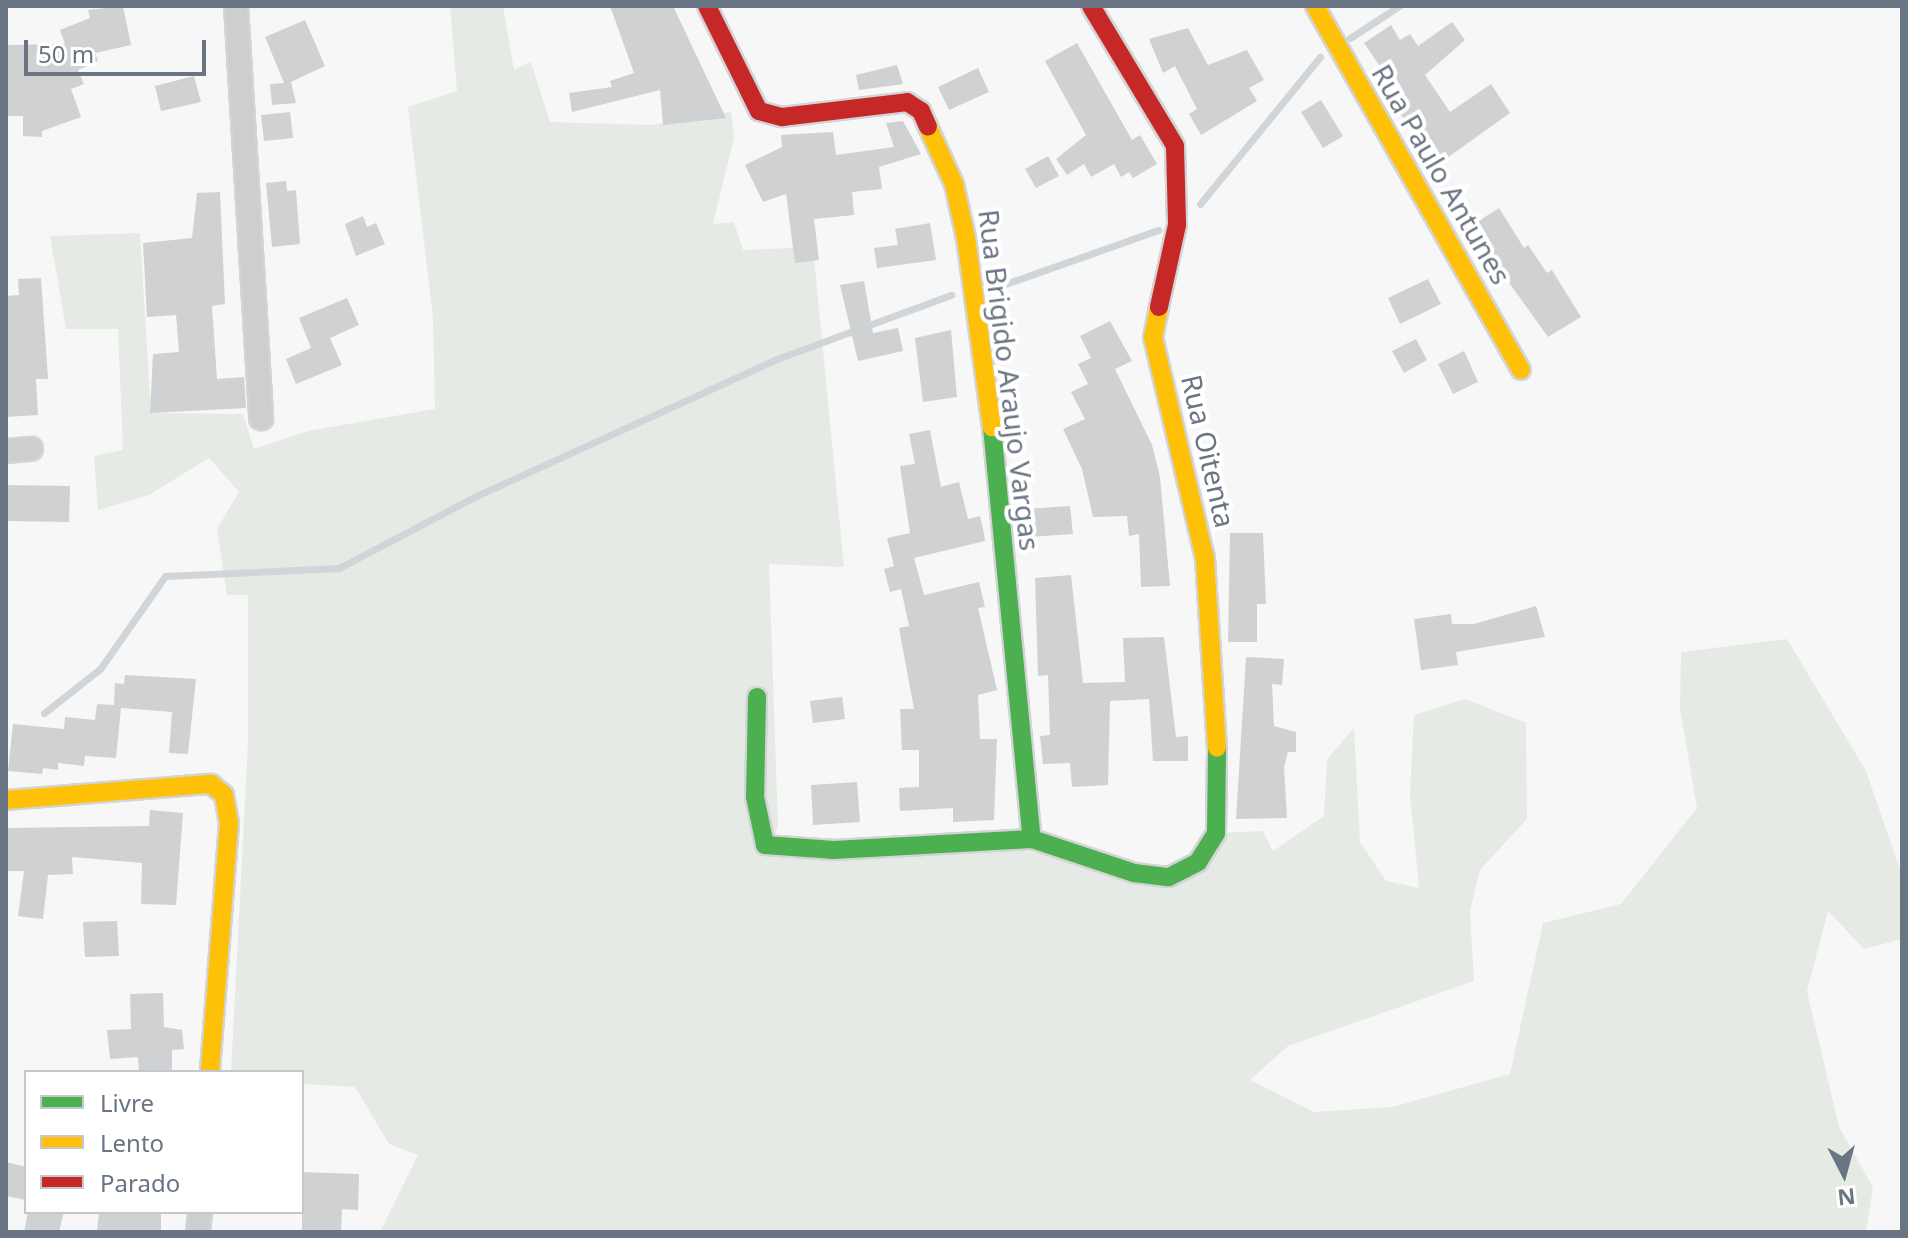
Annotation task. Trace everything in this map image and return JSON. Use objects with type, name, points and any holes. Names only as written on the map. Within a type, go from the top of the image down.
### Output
[{"type":"street","points":[[236,6],[261,418]]},
{"type":"street","name":"Rua Brigido Araujo Vargas","points":[[707,6],[759,111],[782,117],[907,102],[921,111],[954,184],[987,378],[1032,839]]},
{"type":"street","name":"Rua Oitenta","points":[[1032,839],[1134,873],[1169,877],[1198,862],[1216,833],[1215,656],[1205,558],[1153,337],[1177,225],[1175,146],[1091,6]]},
{"type":"street","name":"Rua Paulo Antunes","points":[[1315,6],[1521,370]]},
{"type":"street","points":[[6,451],[31,449]]},
{"type":"street","points":[[757,697],[755,797],[765,845],[834,850],[1032,839]]},
{"type":"street","points":[[6,800],[211,784],[224,795],[229,823],[210,1070]]},
{"type":"shaded area","points":[[450,6],[503,6],[514,70],[531,62],[550,122],[651,125],[731,112],[734,138],[713,224],[734,222],[743,250],[813,247],[844,567],[769,564],[778,824],[770,853],[989,844],[1169,877],[1216,833],[1263,831],[1273,851],[1324,816],[1327,759],[1354,728],[1360,842],[1386,881],[1419,888],[1410,794],[1414,715],[1465,699],[1526,723],[1527,819],[1480,870],[1470,911],[1474,981],[1288,1046],[1250,1080],[1314,1112],[1392,1107],[1510,1074],[1543,923],[1621,904],[1697,808],[1680,708],[1681,652],[1787,639],[1866,771],[1902,875],[1902,939],[1864,949],[1828,911],[1807,991],[1839,1127],[1873,1187],[1866,1232],[380,1232],[418,1155],[389,1144],[355,1087],[304,1084],[304,1070],[231,1070],[248,742],[248,595],[227,595],[217,529],[239,492],[209,458],[149,495],[98,510],[94,456],[123,450],[118,329],[66,329],[50,236],[140,233],[151,413],[243,414],[254,449],[308,431],[435,409],[433,318],[408,107],[457,91]]},
{"type":"building","points":[[123,6],[131,45],[95,53],[98,61],[78,70],[84,84],[71,89],[81,117],[42,131],[42,137],[23,136],[23,116],[6,116],[6,45],[65,44],[60,30],[90,18],[88,10]]},
{"type":"building","points":[[610,6],[673,6],[726,118],[663,125],[660,90],[572,112],[569,93],[612,87],[610,81],[634,73]]},
{"type":"building","points":[[305,20],[325,66],[291,82],[296,103],[272,105],[270,84],[284,83],[265,37]]},
{"type":"building","points":[[1452,22],[1465,40],[1425,75],[1450,112],[1491,84],[1510,113],[1440,163],[1390,102],[1376,77],[1384,72],[1364,43],[1391,25],[1400,40],[1410,34],[1418,46]]},
{"type":"building","points":[[1188,28],[1208,65],[1247,50],[1264,80],[1249,88],[1257,101],[1201,135],[1189,114],[1197,109],[1175,66],[1163,73],[1149,39]]},
{"type":"building","points":[[1077,43],[1132,140],[1140,135],[1157,164],[1133,178],[1129,172],[1121,177],[1114,164],[1091,177],[1084,164],[1067,175],[1056,159],[1086,135],[1045,61]]},
{"type":"building","points":[[897,65],[903,84],[859,90],[856,75]]},
{"type":"building","points":[[978,68],[989,92],[949,110],[938,87]]},
{"type":"building","points":[[194,76],[201,102],[161,111],[155,86]]},
{"type":"building","points":[[1321,100],[1343,136],[1323,148],[1301,112]]},
{"type":"building","points":[[290,112],[293,138],[264,141],[261,115]]},
{"type":"building","points":[[903,121],[921,154],[879,167],[882,189],[852,192],[854,215],[814,219],[819,260],[795,263],[786,194],[763,202],[745,165],[782,147],[781,135],[833,132],[836,155],[894,147],[886,123]]},
{"type":"building","points":[[1048,156],[1059,176],[1036,188],[1025,169]]},
{"type":"building","points":[[286,181],[287,191],[296,190],[300,244],[272,247],[266,183]]},
{"type":"building","points":[[220,192],[225,304],[212,306],[217,379],[244,377],[246,408],[150,413],[153,354],[179,352],[176,315],[147,317],[143,243],[192,238],[197,193]]},
{"type":"building","points":[[1499,208],[1524,248],[1528,245],[1547,273],[1552,270],[1581,317],[1548,337],[1469,227]]},
{"type":"building","points":[[363,216],[367,227],[376,223],[385,244],[356,256],[345,224]]},
{"type":"building","points":[[930,223],[936,260],[877,268],[874,248],[898,245],[895,229]]},
{"type":"building","points":[[41,278],[48,379],[36,379],[38,415],[6,417],[6,296],[19,295],[18,279]]},
{"type":"building","points":[[1428,279],[1441,304],[1400,324],[1388,298]]},
{"type":"building","points":[[864,281],[873,333],[898,328],[903,351],[858,361],[840,285]]},
{"type":"building","points":[[347,298],[359,325],[330,338],[342,365],[296,384],[286,359],[311,348],[299,318]]},
{"type":"building","points":[[1110,321],[1132,361],[1115,369],[1152,445],[1160,477],[1170,586],[1141,587],[1139,534],[1129,536],[1127,516],[1093,517],[1082,469],[1063,429],[1085,419],[1071,392],[1088,384],[1078,364],[1091,358],[1080,336]]},
{"type":"building","points":[[951,330],[957,397],[923,402],[915,338]]},
{"type":"building","points":[[1416,339],[1427,360],[1404,373],[1392,351]]},
{"type":"building","points":[[1464,351],[1478,382],[1453,394],[1438,364]]},
{"type":"building","points":[[930,430],[941,487],[959,482],[968,519],[980,516],[985,541],[914,558],[924,595],[979,582],[985,607],[978,608],[997,690],[978,695],[980,739],[997,739],[994,820],[953,822],[953,808],[900,811],[899,788],[919,787],[919,750],[902,750],[900,709],[914,709],[899,628],[909,626],[901,589],[890,592],[884,569],[894,566],[887,538],[910,533],[900,466],[915,464],[909,434]]},
{"type":"building","points":[[6,485],[70,486],[69,522],[6,521]]},
{"type":"building","points":[[1070,506],[1073,534],[1028,537],[1026,509]]},
{"type":"building","points":[[1230,533],[1263,533],[1266,604],[1257,604],[1257,642],[1228,642]]},
{"type":"building","points":[[1071,575],[1083,683],[1125,682],[1123,638],[1164,637],[1176,737],[1188,736],[1188,761],[1153,761],[1149,699],[1110,701],[1108,785],[1072,787],[1070,763],[1043,764],[1040,736],[1050,735],[1048,675],[1038,676],[1035,578]]},
{"type":"building","points":[[1536,606],[1545,637],[1456,652],[1458,665],[1421,670],[1414,619],[1451,614],[1452,624],[1474,624]]},
{"type":"building","points":[[1246,657],[1284,659],[1282,685],[1272,684],[1274,726],[1296,732],[1296,752],[1288,752],[1284,767],[1287,818],[1236,819]]},
{"type":"building","points":[[125,675],[196,679],[188,754],[169,753],[172,712],[121,708],[116,758],[85,756],[84,766],[58,763],[58,770],[43,768],[42,774],[8,771],[13,724],[64,729],[65,717],[95,720],[97,704],[114,705],[115,683],[124,684]]},
{"type":"building","points":[[842,697],[845,719],[813,723],[810,701]]},
{"type":"building","points":[[857,782],[860,822],[813,825],[811,785]]},
{"type":"building","points":[[150,810],[183,813],[176,905],[141,904],[142,863],[72,857],[73,874],[48,875],[43,919],[18,916],[24,871],[6,871],[6,828],[149,826]]},
{"type":"building","points":[[117,921],[119,956],[85,957],[83,922]]},
{"type":"building","points":[[163,993],[164,1027],[182,1030],[184,1049],[172,1050],[172,1070],[139,1070],[138,1057],[110,1059],[107,1030],[131,1029],[130,994]]},
{"type":"building","points":[[6,1162],[24,1166],[24,1200],[6,1196]]},
{"type":"building","points":[[304,1172],[359,1174],[358,1210],[342,1209],[341,1232],[302,1232]]},
{"type":"building","points":[[28,1214],[64,1214],[59,1232],[24,1232]]},
{"type":"building","points":[[99,1214],[161,1214],[161,1232],[97,1232]]},
{"type":"waterway","points":[[1350,38],[1399,6]]},
{"type":"waterway","points":[[1200,204],[1320,57]]},
{"type":"waterway","points":[[1000,286],[1158,230]]},
{"type":"waterway","points":[[44,713],[100,669],[165,576],[339,568],[474,497],[774,360],[951,295]]},
{"type":"traffic: fast","points":[[992,427],[1032,839],[1134,873],[1169,877],[1198,862],[1216,833],[1217,748]]},
{"type":"traffic: fast","points":[[757,697],[755,797],[765,845],[834,850],[1032,839]]},
{"type":"traffic: slow","points":[[1315,6],[1521,370]]},
{"type":"traffic: slow","points":[[928,127],[954,184],[966,238],[992,427]]},
{"type":"traffic: slow","points":[[1159,307],[1153,337],[1205,558],[1217,748]]},
{"type":"traffic: slow","points":[[6,800],[211,784],[224,795],[229,823],[210,1070]]},
{"type":"traffic: jam","points":[[707,6],[759,111],[782,117],[907,102],[921,111],[928,127]]},
{"type":"traffic: jam","points":[[1091,6],[1175,146],[1177,225],[1159,307]]}]
